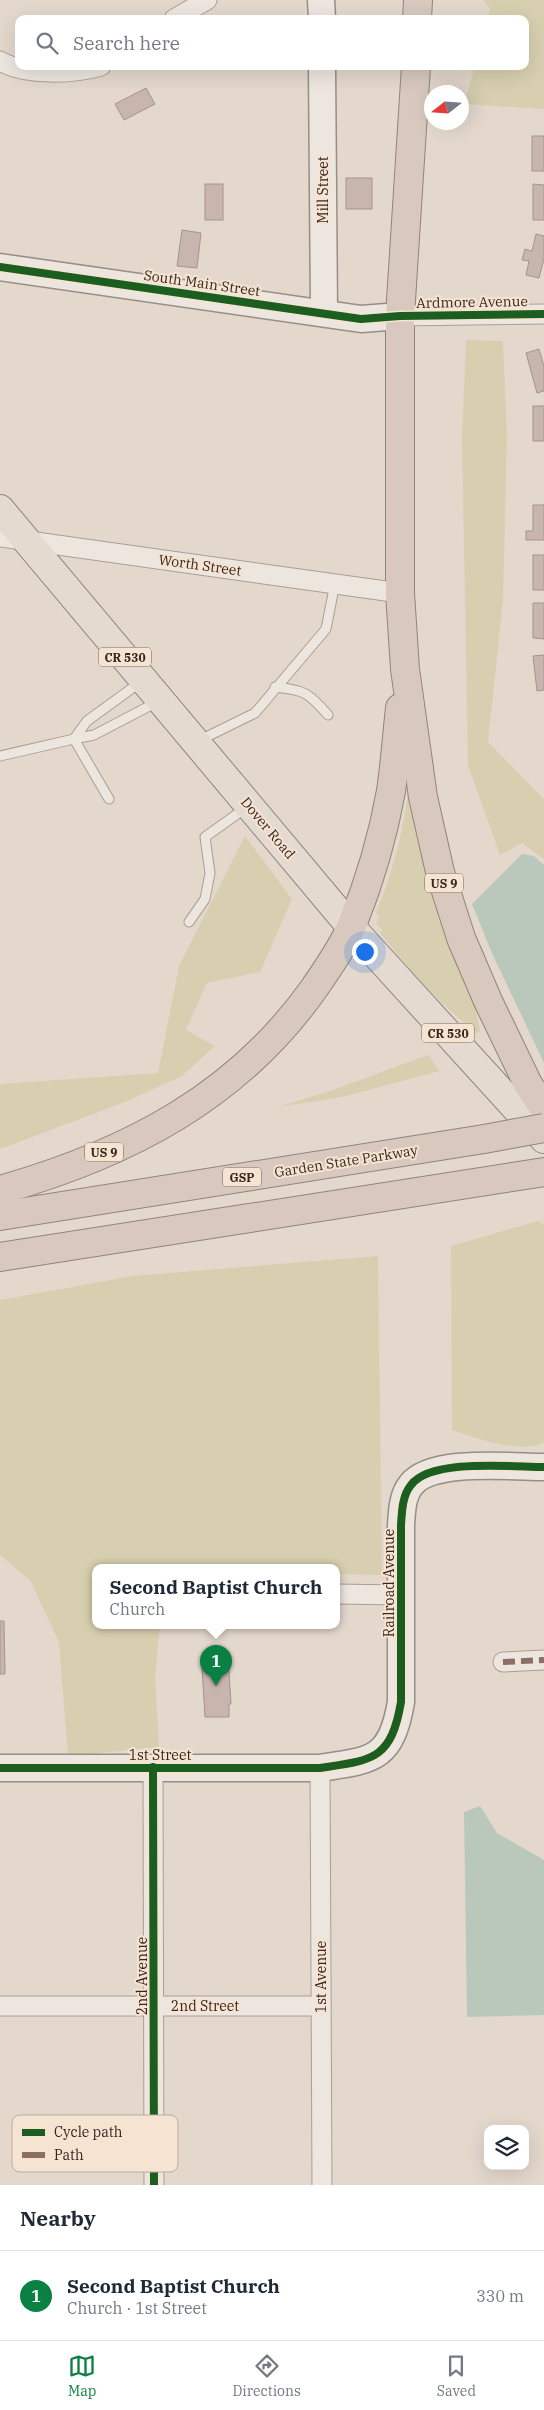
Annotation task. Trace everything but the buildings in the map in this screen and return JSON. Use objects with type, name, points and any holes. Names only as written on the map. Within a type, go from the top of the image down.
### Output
[{"type":"highway","points":[[417,15],[418,0]]},
{"type":"highway","name":"US 9","points":[[416,70],[400,316],[400,593],[405,669],[423,797],[440,872],[461,938],[488,1001],[528,1084],[544,1108]]},
{"type":"highway","name":"US 9","points":[[0,1190],[58,1170],[147,1133],[188,1109],[236,1076],[278,1034],[302,1005],[327,969],[352,927],[370,873],[390,792],[405,669]]},
{"type":"highway","name":"Garden State Parkway","points":[[0,1216],[544,1128]]},
{"type":"highway","points":[[0,1257],[544,1172]]},
{"type":"main road","name":"Dover Road","points":[[0,509],[352,927],[544,1139]]},
{"type":"street","points":[[181,15],[207,0]]},
{"type":"street","points":[[322,0],[322,15]]},
{"type":"street","points":[[0,61],[15,65]]},
{"type":"street","points":[[33,70],[64,73],[80,70]]},
{"type":"street","name":"Mill Street","points":[[322,70],[324,313]]},
{"type":"street","name":"South Main Street","points":[[0,267],[361,319],[400,316]]},
{"type":"street","name":"Ardmore Avenue","points":[[400,316],[544,314]]},
{"type":"street","name":"Worth Street","points":[[0,537],[400,593]]},
{"type":"street","name":"Railroad Avenue","points":[[320,1768],[353,1763],[376,1756],[391,1738],[396,1727],[400,1702],[401,1526],[404,1501],[410,1485],[421,1476],[443,1468],[544,1467]]},
{"type":"street","points":[[340,1594],[400,1595]]},
{"type":"street","points":[[503,1662],[544,1660]]},
{"type":"street","name":"2nd Avenue","points":[[154,1767],[154,2115]]},
{"type":"street","name":"1st Street","points":[[0,1768],[320,1768]]},
{"type":"street","name":"1st Avenue","points":[[320,1768],[322,2185]]},
{"type":"street","name":"2nd Street","points":[[0,2006],[321,2006]]},
{"type":"street","name":"2nd Avenue","points":[[154,2172],[154,2185]]},
{"type":"lane","points":[[197,742],[255,713],[274,687],[326,629],[335,584]]},
{"type":"lane","points":[[74,739],[87,721],[144,679]]},
{"type":"lane","points":[[274,687],[300,690],[314,699],[328,715]]},
{"type":"lane","points":[[0,756],[94,736],[162,700]]},
{"type":"lane","points":[[74,739],[109,799]]},
{"type":"lane","points":[[189,922],[205,900],[210,873],[206,837],[249,805]]},
{"type":"shaded area","points":[[483,0],[544,0],[544,109],[469,104],[469,87],[474,70],[529,70],[529,15],[489,15],[490,9]]},
{"type":"shaded area","points":[[466,340],[503,341],[507,435],[503,599],[488,742],[544,799],[544,859],[522,843],[500,855],[468,765],[462,439]]},
{"type":"shaded area","points":[[408,792],[414,792],[447,929],[475,1006],[480,1031],[477,1033],[450,1011],[426,986],[380,933],[382,929],[376,924],[380,916],[376,913],[392,869],[400,838]]},
{"type":"shaded area","points":[[245,836],[292,899],[260,972],[207,983],[186,1030],[215,1046],[182,1076],[125,1102],[0,1149],[0,1084],[158,1073],[179,966]]},
{"type":"shaded area","points":[[522,854],[534,856],[544,865],[544,1063],[491,951],[472,904]]},
{"type":"shaded area","points":[[428,1055],[440,1071],[342,1097],[278,1107],[333,1090]]},
{"type":"shaded area","points":[[538,1221],[544,1225],[544,1442],[534,1446],[511,1446],[486,1441],[452,1430],[451,1246]]},
{"type":"shaded area","points":[[378,1256],[382,1575],[340,1574],[340,1564],[92,1564],[92,1629],[160,1629],[155,1678],[159,1747],[68,1756],[59,1642],[30,1580],[0,1555],[0,1300],[133,1276]]},
{"type":"shaded area","points":[[480,1806],[497,1833],[544,1860],[544,2015],[467,2017],[464,1812]]},
{"type":"marked path","points":[[503,1662],[544,1660]]},
{"type":"cycle path","points":[[0,267],[361,319],[400,316],[544,314]]},
{"type":"cycle path","points":[[0,1768],[320,1768],[354,1762],[377,1754],[392,1736],[401,1702],[401,1525],[403,1504],[408,1489],[421,1476],[454,1467],[544,1467]]},
{"type":"cycle path","points":[[153,1767],[154,2115]]},
{"type":"cycle path","points":[[154,2172],[154,2185]]},
{"type":"place","name":"Second Baptist Church","points":[[216,1686]]}]
